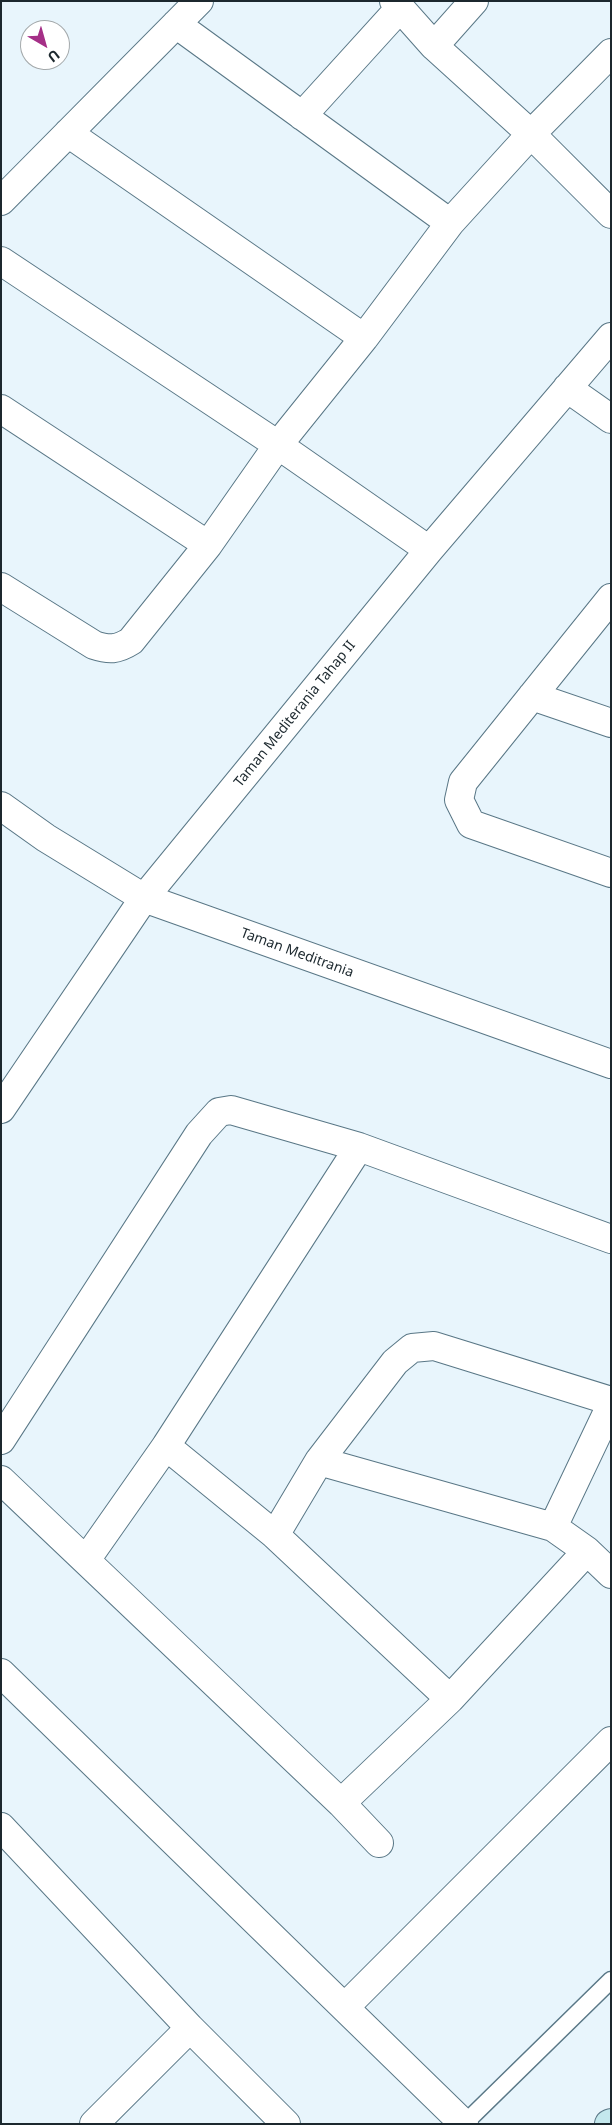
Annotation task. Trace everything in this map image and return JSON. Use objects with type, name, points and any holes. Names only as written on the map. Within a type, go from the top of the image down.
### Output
[{"type":"street","points":[[1,201],[199,1]]},
{"type":"street","points":[[434,46],[474,1]]},
{"type":"street","points":[[302,116],[397,5],[434,46],[531,134],[611,214]]},
{"type":"street","points":[[176,24],[450,223]]},
{"type":"street","points":[[1,587],[94,645],[108,650],[120,648],[140,633],[208,545],[278,445],[364,338],[450,223],[531,134],[611,53]]},
{"type":"street","points":[[68,134],[364,338]]},
{"type":"street","points":[[1,261],[278,445],[429,550]]},
{"type":"street","name":"Taman Mediterania Tahap II","points":[[1,1109],[144,898],[429,550],[611,337]]},
{"type":"street","points":[[567,388],[611,420]]},
{"type":"street","points":[[1,409],[208,545]]},
{"type":"street","points":[[611,598],[464,782],[458,800],[471,824],[611,873]]},
{"type":"street","points":[[532,696],[611,723]]},
{"type":"street","name":"Taman Meditrania","points":[[1,806],[46,838],[144,898],[611,1064]]},
{"type":"street","points":[[1,1440],[199,1134],[219,1112],[231,1110],[359,1148],[611,1239]]},
{"type":"street","points":[[86,1560],[166,1446],[359,1148]]},
{"type":"street","points":[[275,1534],[319,1461],[395,1362],[405,1353],[419,1346],[434,1346],[611,1403],[553,1526]]},
{"type":"street","points":[[166,1446],[275,1534],[450,1699]]},
{"type":"street","points":[[319,1461],[553,1526],[587,1551],[611,1574]]},
{"type":"street","points":[[1,1480],[341,1803],[379,1843]]},
{"type":"street","points":[[341,1803],[450,1699],[587,1551]]},
{"type":"street","points":[[1,1672],[464,2124]]},
{"type":"street","points":[[345,2007],[611,1741]]},
{"type":"street","points":[[5,1838],[286,2124]]},
{"type":"street","points":[[94,2124],[190,2028]]},
{"type":"lane","points":[[464,2124],[611,1980]]}]
